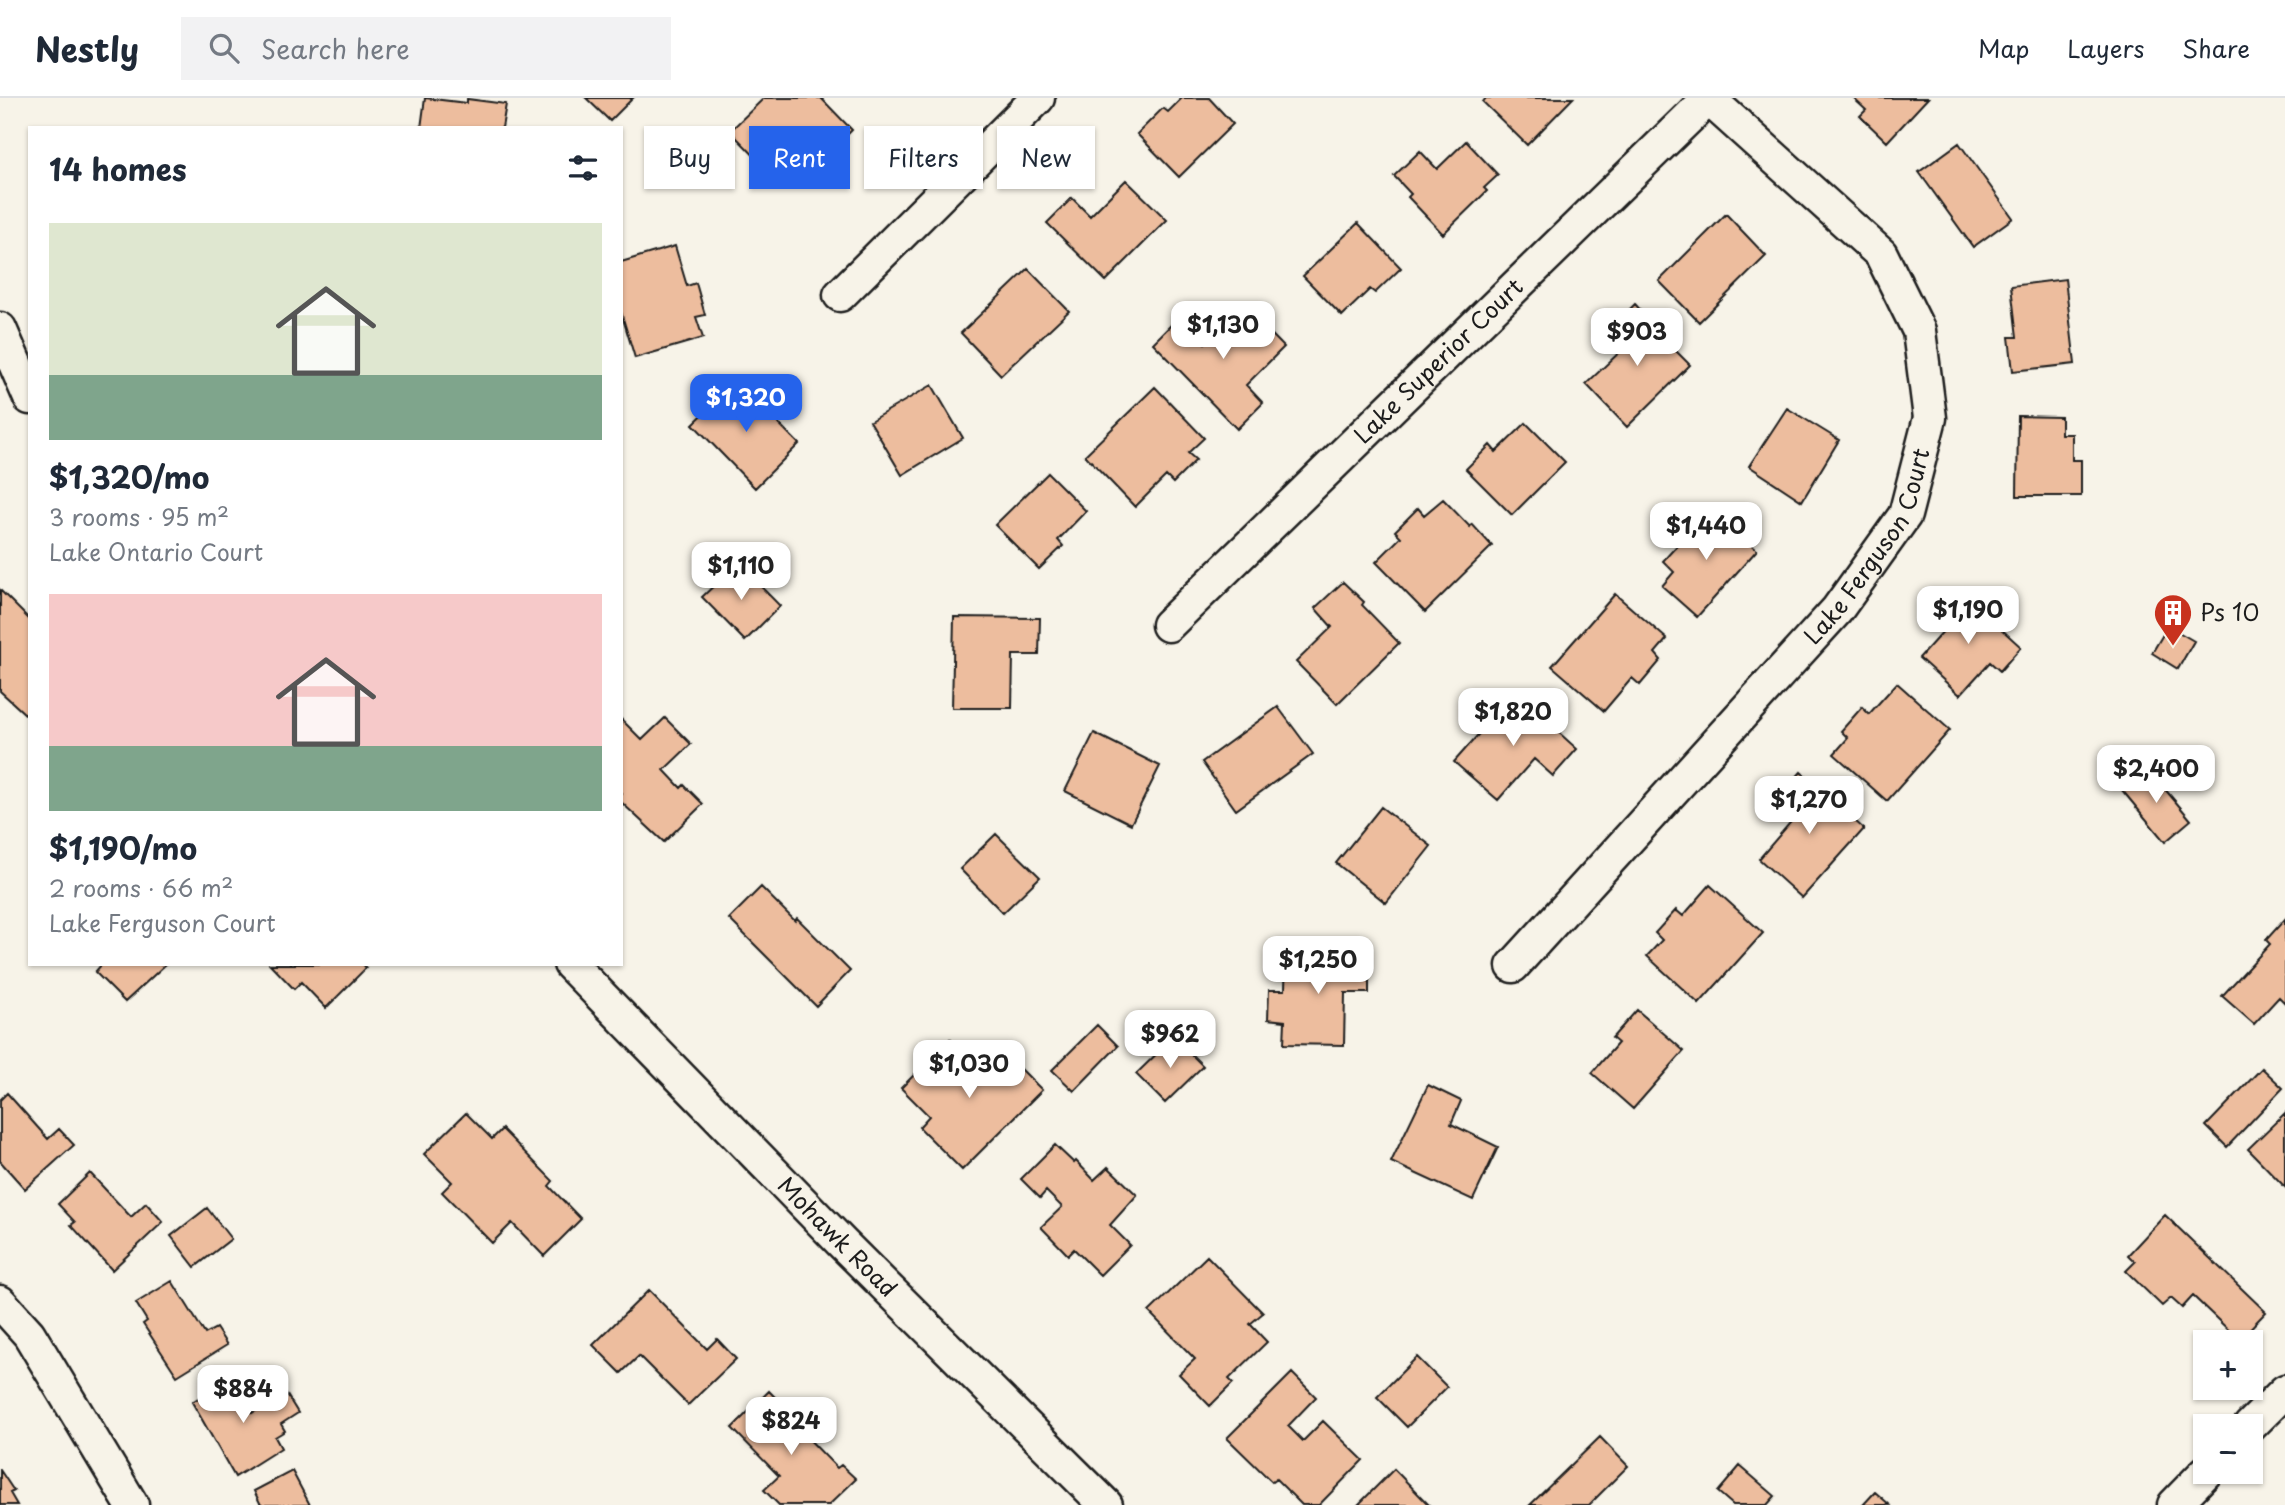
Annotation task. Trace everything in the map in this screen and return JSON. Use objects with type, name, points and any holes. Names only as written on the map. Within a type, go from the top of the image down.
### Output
[{"type":"street","points":[[840,295],[1038,98]]},
{"type":"street","name":"Lake Superior Court","points":[[1168,625],[1708,98]]},
{"type":"street","name":"Lake Ferguson Court","points":[[1513,966],[1837,610],[1905,515],[1930,418],[1919,331],[1881,254],[1708,98]]},
{"type":"street","points":[[0,328],[28,393]]},
{"type":"street","name":"Mohawk Road","points":[[572,966],[842,1243],[1106,1505]]},
{"type":"street","points":[[0,1302],[29,1334],[132,1505]]},
{"type":"street","points":[[2262,1414],[2285,1391]]},
{"type":"street","points":[[2174,1505],[2194,1484]]},
{"type":"building","points":[[425,98],[467,103],[467,99],[506,104],[502,126],[421,126]]},
{"type":"building","points":[[586,98],[633,98],[610,121]]},
{"type":"building","points":[[764,98],[821,98],[848,126],[749,126],[749,150],[735,136],[735,126]]},
{"type":"building","points":[[1182,98],[1209,98],[1233,124],[1179,177],[1137,134],[1163,108],[1168,112]]},
{"type":"building","points":[[1486,98],[1573,98],[1527,145],[1483,102]]},
{"type":"building","points":[[1853,98],[1928,98],[1887,142],[1860,116],[1866,110]]},
{"type":"building","points":[[1466,141],[1498,175],[1484,188],[1487,191],[1443,234],[1408,197],[1411,194],[1394,176],[1420,151],[1437,169]]},
{"type":"building","points":[[1959,143],[2013,218],[1973,247],[1919,172]]},
{"type":"building","points":[[1126,180],[1167,220],[1106,281],[1047,223],[1072,198],[1090,216]]},
{"type":"building","points":[[1726,214],[1766,256],[1699,322],[1659,281]]},
{"type":"building","points":[[1358,223],[1401,268],[1375,293],[1370,289],[1342,316],[1303,276]]},
{"type":"building","points":[[675,246],[687,286],[696,283],[705,315],[696,317],[703,338],[635,358],[623,319],[623,261]]},
{"type":"building","points":[[1028,269],[1069,311],[1001,375],[961,333]]},
{"type":"building","points":[[2065,279],[2075,364],[2013,371],[2009,337],[2017,337],[2011,286]]},
{"type":"building","points":[[1635,304],[1653,324],[1651,326],[1690,365],[1627,427],[1586,384],[1624,348],[1608,331]]},
{"type":"building","points":[[1243,305],[1284,347],[1246,385],[1263,403],[1237,429],[1153,343],[1180,316],[1205,343]]},
{"type":"building","points":[[737,381],[799,444],[755,488],[693,424]]},
{"type":"building","points":[[932,385],[963,438],[902,475],[870,421]]},
{"type":"building","points":[[1155,387],[1204,438],[1188,453],[1196,460],[1173,483],[1166,476],[1135,507],[1085,455]]},
{"type":"building","points":[[1787,408],[1839,440],[1802,501],[1749,466]]},
{"type":"building","points":[[2018,416],[2061,417],[2061,434],[2072,434],[2072,460],[2081,460],[2081,496],[2017,496]]},
{"type":"building","points":[[1526,423],[1565,462],[1512,515],[1466,469],[1490,445],[1496,452]]},
{"type":"building","points":[[1048,473],[1086,511],[1058,540],[1063,546],[1039,569],[995,525]]},
{"type":"building","points":[[1443,499],[1492,546],[1425,612],[1376,562],[1401,537],[1395,531],[1418,508],[1424,515]]},
{"type":"building","points":[[1718,507],[1726,515],[1722,519],[1757,550],[1697,617],[1662,586],[1674,572],[1663,561],[1711,508],[1714,511]]},
{"type":"building","points":[[738,563],[780,606],[745,641],[702,597]]},
{"type":"building","points":[[1343,582],[1399,643],[1337,704],[1296,662],[1332,627],[1315,608]]},
{"type":"building","points":[[0,590],[28,618],[28,711],[25,714],[0,691]]},
{"type":"building","points":[[1615,594],[1667,639],[1655,653],[1661,660],[1640,685],[1632,678],[1604,711],[1552,666]]},
{"type":"building","points":[[1964,595],[2021,647],[2000,671],[1990,662],[1960,695],[1919,658],[1946,628],[1939,622]]},
{"type":"building","points":[[954,617],[1040,618],[1039,655],[1013,655],[1012,708],[952,708]]},
{"type":"building","name":"Ps 10","points":[[2168,626],[2194,641],[2178,669],[2152,653]]},
{"type":"building","points":[[1897,683],[1950,730],[1887,801],[1834,754],[1848,738],[1841,731],[1862,707],[1869,714]]},
{"type":"building","points":[[1515,693],[1577,749],[1553,776],[1534,759],[1498,800],[1454,762]]},
{"type":"building","points":[[1278,707],[1313,754],[1236,810],[1202,762]]},
{"type":"building","points":[[665,718],[691,744],[664,770],[681,788],[684,785],[703,804],[664,842],[623,804],[623,721],[642,740]]},
{"type":"building","points":[[1094,733],[1160,766],[1131,824],[1065,791]]},
{"type":"building","points":[[2147,768],[2191,820],[2165,842],[2122,790]]},
{"type":"building","points":[[1801,772],[1864,829],[1802,898],[1759,859],[1795,817],[1776,800]]},
{"type":"building","points":[[1381,807],[1431,846],[1386,903],[1336,863]]},
{"type":"building","points":[[996,834],[1040,877],[1003,913],[960,869]]},
{"type":"building","points":[[1710,885],[1763,933],[1699,1004],[1647,956],[1662,940],[1655,933],[1676,910],[1683,916]]},
{"type":"building","points":[[761,887],[795,921],[797,918],[850,971],[816,1006],[729,919]]},
{"type":"building","points":[[2285,919],[2285,1003],[2279,997],[2254,1024],[2222,996],[2270,944],[2266,940]]},
{"type":"building","points":[[1286,954],[1369,955],[1369,993],[1345,993],[1344,1045],[1284,1044],[1285,1021],[1268,1019],[1269,990],[1285,990]]},
{"type":"building","points":[[100,966],[164,966],[125,1002],[95,972]]},
{"type":"building","points":[[272,966],[366,968],[326,1008],[301,982],[294,989]]},
{"type":"building","points":[[1637,1010],[1684,1051],[1633,1109],[1592,1073],[1618,1043],[1612,1038]]},
{"type":"building","points":[[1097,1025],[1118,1046],[1074,1091],[1052,1070]]},
{"type":"building","points":[[1174,1037],[1203,1066],[1165,1103],[1136,1074]]},
{"type":"building","points":[[950,1039],[980,1069],[1001,1049],[1042,1090],[962,1170],[919,1127],[929,1116],[901,1088]]},
{"type":"building","points":[[2262,1068],[2283,1088],[2227,1147],[2206,1126]]},
{"type":"building","points":[[1428,1085],[1461,1101],[1451,1124],[1498,1147],[1473,1200],[1391,1162]]},
{"type":"building","points":[[7,1093],[48,1139],[59,1129],[74,1145],[25,1189],[0,1161],[0,1100]]},
{"type":"building","points":[[466,1113],[492,1139],[502,1129],[553,1181],[549,1186],[581,1219],[544,1256],[512,1223],[492,1243],[442,1192],[452,1182],[424,1154]]},
{"type":"building","points":[[2285,1113],[2285,1187],[2248,1149]]},
{"type":"building","points":[[1055,1145],[1074,1163],[1076,1161],[1094,1180],[1108,1167],[1137,1195],[1110,1225],[1130,1245],[1100,1275],[1074,1249],[1068,1255],[1041,1227],[1062,1207],[1046,1191],[1040,1198],[1021,1179]]},
{"type":"building","points":[[90,1173],[131,1217],[146,1203],[163,1222],[112,1270],[71,1225],[75,1222],[58,1204]]},
{"type":"building","points":[[207,1208],[231,1239],[195,1267],[171,1236]]},
{"type":"building","points":[[2165,1215],[2266,1312],[2249,1330],[2229,1330],[2193,1296],[2182,1308],[2171,1298],[2162,1306],[2126,1271],[2135,1262],[2128,1255]]},
{"type":"building","points":[[1207,1256],[1263,1313],[1250,1324],[1267,1342],[1229,1379],[1233,1383],[1210,1406],[1179,1374],[1195,1359],[1149,1312]]},
{"type":"building","points":[[172,1281],[205,1334],[216,1328],[227,1345],[177,1376],[143,1324],[147,1321],[136,1303]]},
{"type":"building","points":[[649,1290],[707,1349],[717,1339],[736,1359],[688,1405],[639,1356],[621,1373],[593,1345]]},
{"type":"building","points":[[1417,1357],[1447,1387],[1407,1427],[1377,1397]]},
{"type":"building","points":[[1292,1373],[1316,1397],[1288,1426],[1303,1441],[1323,1421],[1363,1460],[1319,1505],[1302,1505],[1276,1479],[1272,1482],[1227,1438]]},
{"type":"building","points":[[230,1378],[252,1413],[285,1392],[298,1413],[281,1424],[285,1431],[275,1437],[281,1448],[235,1477],[192,1402]]},
{"type":"building","points":[[769,1391],[801,1424],[797,1427],[837,1468],[841,1465],[856,1479],[829,1505],[779,1505],[764,1490],[779,1476],[732,1428]]},
{"type":"building","points":[[1600,1437],[1628,1466],[1589,1505],[1530,1505]]},
{"type":"building","points":[[1740,1466],[1775,1496],[1767,1505],[1733,1505],[1718,1492]]},
{"type":"building","points":[[1394,1469],[1429,1505],[1358,1505]]},
{"type":"building","points":[[0,1470],[14,1491],[10,1493],[17,1505],[0,1505]]},
{"type":"building","points":[[292,1471],[310,1505],[261,1505],[254,1491]]},
{"type":"building","points":[[1875,1492],[1890,1505],[1863,1505]]},
{"type":"place","name":"Ps 10","points":[[2173,647]]}]
